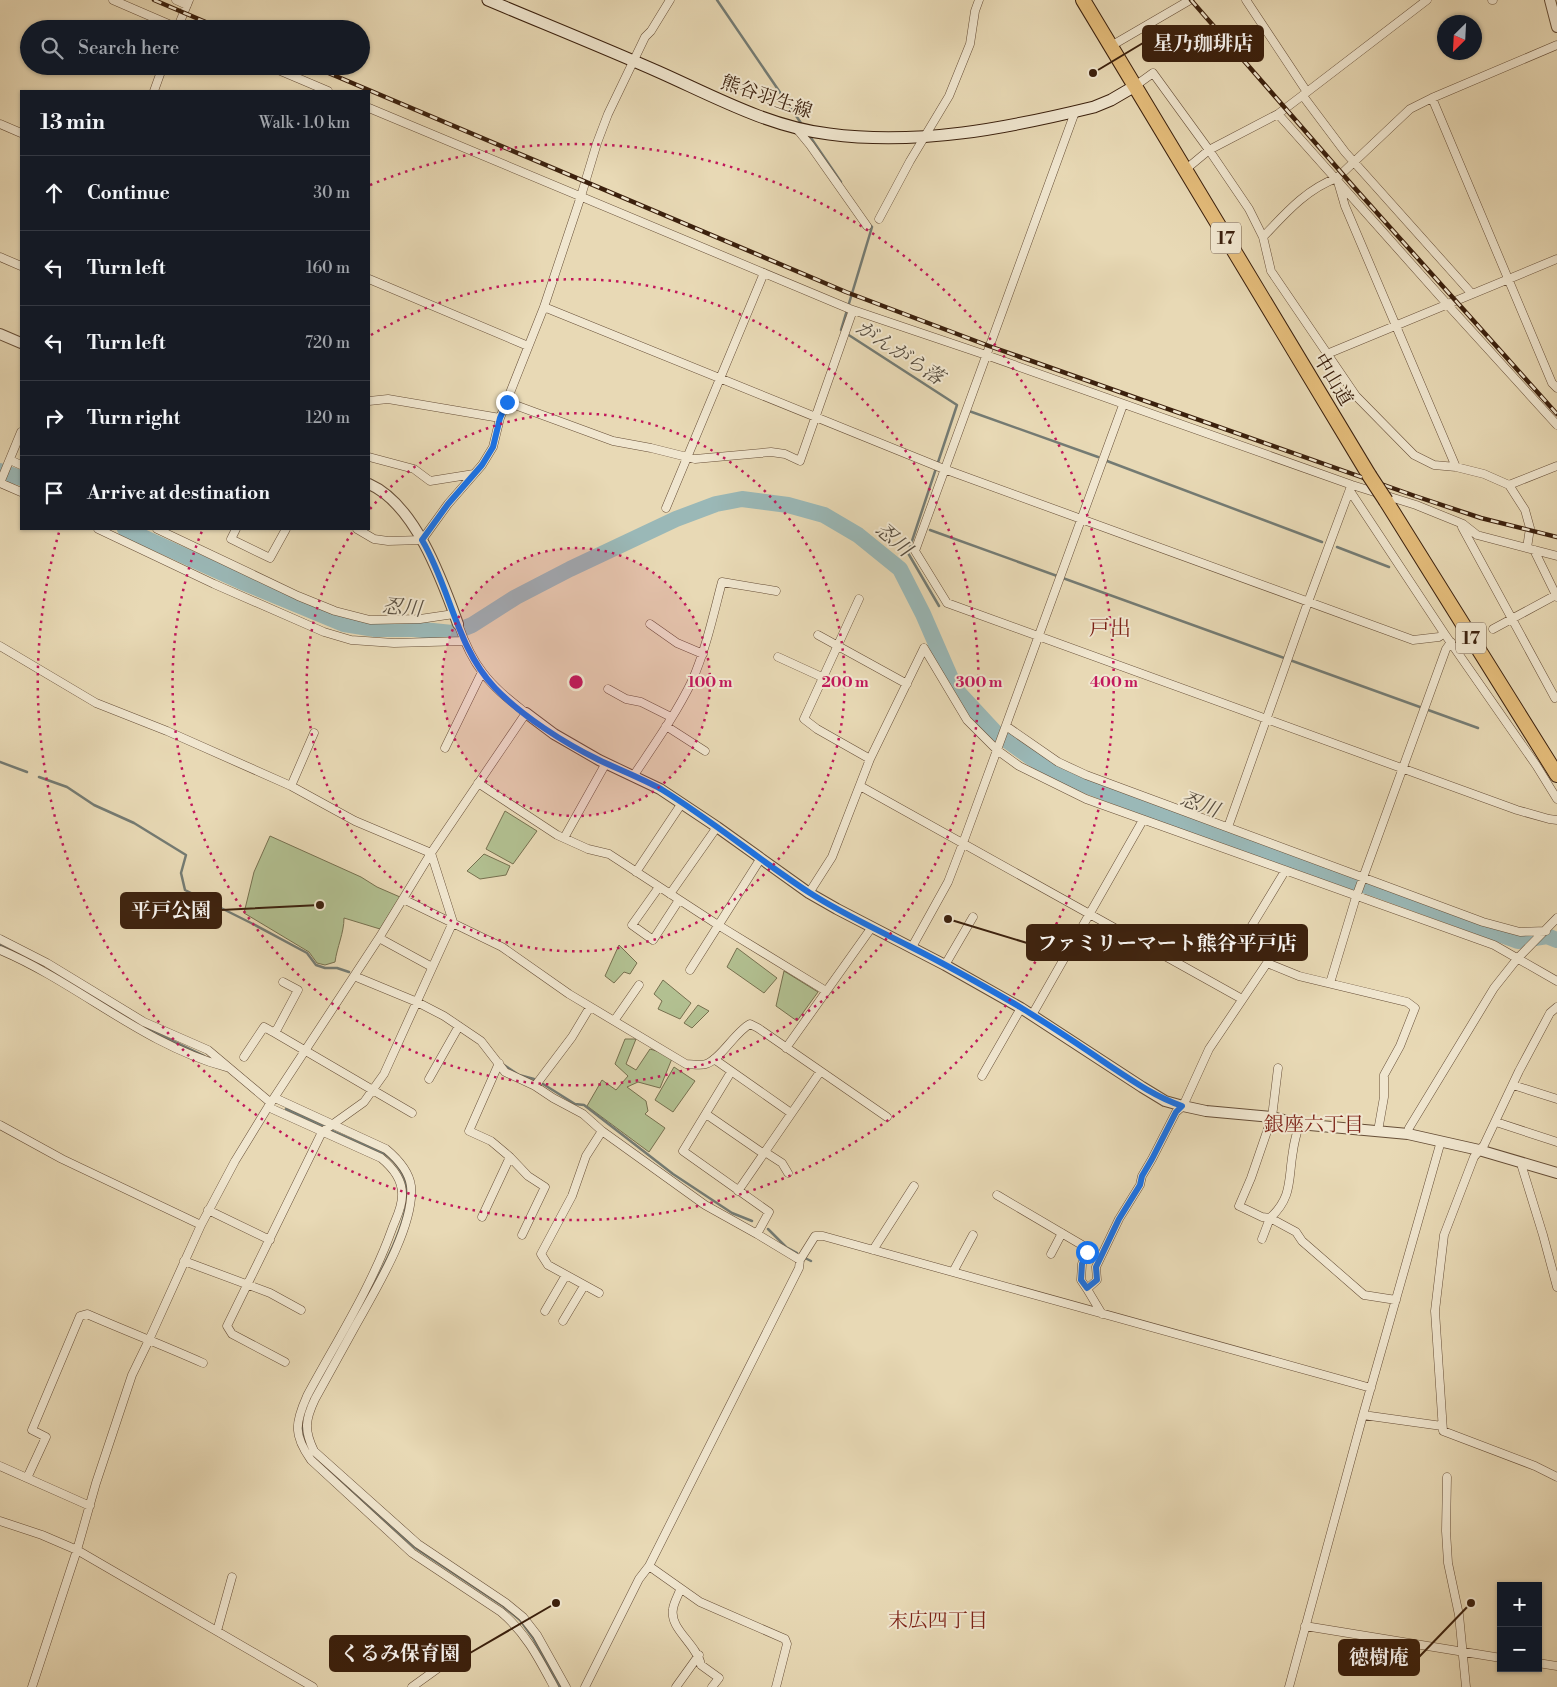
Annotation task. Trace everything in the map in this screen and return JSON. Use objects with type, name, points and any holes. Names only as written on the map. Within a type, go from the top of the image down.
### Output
[{"type":"highway","name":"中山道","points":[[1083,0],[1370,475],[1557,775]]},
{"type":"main road","name":"熊谷羽生線","points":[[488,0],[634,61],[744,110],[797,128],[862,138],[924,137],[957,134],[1075,112],[1111,100],[1135,86]]},
{"type":"street","points":[[113,0],[159,20]]},
{"type":"street","points":[[176,0],[188,2],[181,20]]},
{"type":"street","points":[[422,540],[493,447],[500,418],[544,307],[602,128],[645,37],[651,31],[670,0]]},
{"type":"street","points":[[879,219],[949,96],[970,44],[980,0]]},
{"type":"street","points":[[1110,46],[1190,0]]},
{"type":"street","points":[[1246,0],[1305,94],[1345,152],[1472,294]]},
{"type":"street","points":[[1185,170],[1209,150],[1278,114],[1427,0]]},
{"type":"street","points":[[1550,0],[1557,27]]},
{"type":"street","points":[[1263,237],[1294,204],[1327,181],[1337,178],[1410,109],[1557,45]]},
{"type":"street","points":[[1135,86],[1153,73],[1209,150],[1249,209],[1263,237],[1271,271],[1356,396],[1414,455],[1434,465],[1456,467],[1484,474],[1509,485],[1521,502],[1530,528],[1530,548],[1557,596],[1493,628]]},
{"type":"street","points":[[154,90],[160,75]]},
{"type":"street","points":[[290,75],[326,90]]},
{"type":"street","points":[[1432,98],[1552,383],[1557,388]]},
{"type":"street","points":[[370,108],[849,309],[986,355],[1351,488],[1416,505],[1463,524],[1477,535],[1557,556]]},
{"type":"street","points":[[1075,112],[943,469],[915,551],[947,603],[1518,810],[1557,820]]},
{"type":"street","points":[[1278,114],[1557,425]]},
{"type":"street","points":[[0,124],[20,133]]},
{"type":"street","points":[[797,128],[866,226]]},
{"type":"street","points":[[1337,178],[1345,206],[1456,467]]},
{"type":"street","points":[[0,258],[20,266]]},
{"type":"street","points":[[1327,354],[1557,258]]},
{"type":"street","points":[[666,508],[764,273]]},
{"type":"street","points":[[370,279],[528,346]]},
{"type":"street","points":[[544,307],[943,469],[1308,602],[1413,640],[1439,637],[1444,633]]},
{"type":"street","points":[[507,402],[613,441],[694,459],[771,452],[785,454],[800,461],[847,328],[849,309]]},
{"type":"street","points":[[0,334],[20,342]]},
{"type":"street","points":[[370,401],[388,399],[500,418]]},
{"type":"street","points":[[912,947],[948,882],[963,844],[1123,405]]},
{"type":"street","points":[[20,435],[0,483],[20,492]]},
{"type":"street","points":[[370,458],[414,469],[430,481],[474,474]]},
{"type":"street","points":[[10,460],[20,465]]},
{"type":"street","points":[[1509,485],[1557,466]]},
{"type":"street","points":[[370,484],[377,487],[400,508],[422,540],[437,569],[463,638],[482,672],[497,690],[526,713],[554,734],[606,763],[660,789],[809,893],[912,947],[1021,1008],[1142,1088],[1165,1101],[1206,1111],[1272,1118],[1299,1124],[1408,1134],[1479,1150],[1557,1173]]},
{"type":"street","points":[[1228,827],[1308,602],[1351,488]]},
{"type":"street","points":[[1351,488],[1444,633],[1557,798]]},
{"type":"street","points":[[1463,524],[1462,527],[1555,698],[1557,697]]},
{"type":"street","points":[[100,530],[214,584],[324,632],[351,640],[394,643],[463,638]]},
{"type":"street","points":[[159,530],[298,596],[335,611],[370,620],[456,619]]},
{"type":"street","points":[[236,530],[232,539],[270,558],[285,530]]},
{"type":"street","points":[[359,530],[374,539],[388,541],[422,540]]},
{"type":"street","points":[[634,775],[666,726],[691,682],[703,654],[722,582],[776,591]]},
{"type":"street","points":[[859,599],[804,719],[817,729],[870,759]]},
{"type":"street","points":[[650,624],[677,643],[703,654]]},
{"type":"street","points":[[818,635],[906,684]]},
{"type":"street","points":[[1330,983],[1363,877],[1446,649],[1451,642]]},
{"type":"street","points":[[0,646],[96,702],[291,786],[355,821],[431,853]]},
{"type":"street","points":[[809,893],[832,857],[870,759],[924,648],[968,720],[1019,766],[1086,800],[1284,872],[1357,895],[1494,945],[1557,981]]},
{"type":"street","points":[[778,657],[824,678]]},
{"type":"street","points":[[445,748],[482,672]]},
{"type":"street","points":[[608,689],[626,699],[641,702],[671,717]]},
{"type":"street","points":[[32,1687],[132,1375],[208,1210],[234,1162],[271,1103],[379,938],[431,853],[526,713]]},
{"type":"street","points":[[666,726],[705,751]]},
{"type":"street","points":[[1006,728],[1058,762],[1086,775],[1483,922],[1520,932],[1544,933]]},
{"type":"street","points":[[291,786],[314,734]]},
{"type":"street","points":[[564,838],[606,763]]},
{"type":"street","points":[[478,783],[564,838],[588,849],[609,854],[718,925],[826,990]]},
{"type":"street","points":[[860,786],[1242,999]]},
{"type":"street","points":[[636,872],[682,803]]},
{"type":"street","points":[[1032,1015],[1143,820]]},
{"type":"street","points":[[670,894],[717,827]]},
{"type":"street","points":[[285,1362],[232,1334],[227,1326],[322,1132],[364,1102],[384,1074],[452,922],[431,853]]},
{"type":"street","points":[[690,970],[760,858]]},
{"type":"street","points":[[1087,1288],[1097,1280],[1096,1267],[1119,1219],[1140,1185],[1142,1176],[1176,1112],[1182,1106],[1209,1049],[1267,963],[1274,945],[1248,932],[1284,872]]},
{"type":"street","points":[[660,887],[632,925],[653,940],[679,900]]},
{"type":"street","points":[[403,899],[502,947],[590,1007],[686,1064],[708,1064],[742,1028],[750,1024],[887,1117]]},
{"type":"street","points":[[945,965],[973,917]]},
{"type":"street","points":[[1408,1134],[1409,1128],[1494,988],[1517,959],[1557,918]]},
{"type":"street","points":[[786,1048],[872,927]]},
{"type":"street","points":[[379,938],[432,967]]},
{"type":"street","points":[[0,939],[44,972],[141,1030],[204,1061],[229,1068],[271,1103],[322,1132],[380,1158],[390,1165],[400,1182],[401,1207],[380,1262],[298,1416],[298,1434],[302,1447],[311,1460],[412,1553],[515,1623],[529,1642],[554,1687]]},
{"type":"street","points":[[0,950],[13,950]]},
{"type":"street","points":[[1267,963],[1299,976],[1407,1002],[1416,1008],[1400,1046],[1384,1075],[1384,1097],[1378,1131]]},
{"type":"street","points":[[354,976],[417,1002],[459,1026],[481,1041],[506,1072],[583,1114],[602,1131],[705,1205],[800,1260]]},
{"type":"street","points":[[275,1033],[298,990],[283,982]]},
{"type":"street","points":[[614,1021],[639,985]]},
{"type":"street","points":[[1557,1006],[1550,1013],[1484,1145],[1474,1157],[1444,1235],[1436,1311],[1443,1431],[1535,1466],[1557,1477]]},
{"type":"street","points":[[534,1086],[572,1038],[590,1007]]},
{"type":"street","points":[[982,1076],[1021,1008]]},
{"type":"street","points":[[429,1079],[459,1026]]},
{"type":"street","points":[[244,1056],[264,1027],[412,1113]]},
{"type":"street","points":[[714,1059],[791,1113]]},
{"type":"street","points":[[499,1063],[469,1131],[491,1141],[528,1176],[545,1187],[522,1235]]},
{"type":"street","points":[[1278,1068],[1272,1118],[1239,1206],[1262,1218],[1270,1218],[1296,1232],[1302,1241],[1364,1295],[1396,1300]]},
{"type":"street","points":[[731,1072],[683,1151],[769,1212],[758,1234]]},
{"type":"street","points":[[738,1191],[820,1072]]},
{"type":"street","points":[[1513,1085],[1557,1099]]},
{"type":"street","points":[[271,1103],[333,1124],[386,1149],[397,1158],[409,1178],[410,1209],[389,1266],[307,1416],[306,1428],[314,1451],[418,1544],[506,1603],[523,1617],[537,1635],[566,1687]]},
{"type":"street","points":[[706,1114],[782,1163],[788,1173]]},
{"type":"street","points":[[1496,1122],[1557,1142]]},
{"type":"street","points":[[1262,1239],[1270,1218],[1280,1210],[1288,1190],[1293,1150],[1299,1124]]},
{"type":"street","points":[[0,1125],[62,1159],[201,1225]]},
{"type":"street","points":[[599,1293],[548,1265],[541,1254],[572,1196],[586,1156],[602,1131]]},
{"type":"street","points":[[1289,1687],[1440,1141]]},
{"type":"street","points":[[482,1217],[510,1157]]},
{"type":"street","points":[[1523,1163],[1522,1167],[1557,1287]]},
{"type":"street","points":[[873,1250],[914,1186]]},
{"type":"street","points":[[997,1195],[1082,1245],[1087,1252],[1082,1264],[1081,1280],[1102,1314]]},
{"type":"street","points":[[208,1210],[270,1240]]},
{"type":"street","points":[[1051,1254],[1062,1233]]},
{"type":"street","points":[[953,1272],[973,1235]]},
{"type":"street","points":[[588,1685],[639,1579],[649,1566],[799,1268],[800,1260],[815,1236],[823,1236],[1371,1388]]},
{"type":"street","points":[[184,1261],[247,1283],[284,1299],[301,1310]]},
{"type":"street","points":[[545,1311],[566,1275]]},
{"type":"street","points":[[563,1321],[584,1286]]},
{"type":"street","points":[[27,1478],[46,1437],[32,1430],[80,1316],[87,1314],[203,1363]]},
{"type":"street","points":[[1363,1415],[1442,1426]]},
{"type":"street","points":[[0,1466],[90,1506]]},
{"type":"street","points":[[1447,1477],[1446,1531],[1448,1563],[1459,1615],[1466,1687]]},
{"type":"street","points":[[0,1521],[77,1550],[313,1687]]},
{"type":"street","points":[[649,1566],[680,1590],[700,1602],[785,1639],[787,1644],[776,1687]]},
{"type":"street","points":[[217,1631],[232,1577]]},
{"type":"street","points":[[680,1590],[672,1615],[676,1627],[699,1655],[701,1665],[719,1678],[712,1687]]},
{"type":"street","points":[[1305,1626],[1497,1657]]},
{"type":"street","points":[[676,1687],[699,1655]]},
{"type":"street","points":[[412,1687],[455,1656]]},
{"type":"street","points":[[1542,1664],[1557,1666]]},
{"type":"green space","points":[[505,811],[537,831],[513,864],[486,849]]},
{"type":"green space","points":[[270,836],[361,877],[377,887],[400,897],[380,929],[344,918],[335,962],[325,965],[317,963],[309,952],[244,913],[254,872]]},
{"type":"green space","points":[[484,854],[510,866],[506,875],[480,879],[467,871]]},
{"type":"green space","points":[[619,945],[637,963],[630,974],[624,972],[614,983],[605,976]]},
{"type":"green space","points":[[737,948],[777,978],[764,993],[727,967]]},
{"type":"green space","points":[[784,971],[818,992],[797,1021],[776,1006]]},
{"type":"green space","points":[[663,980],[691,1003],[680,1019],[658,1009],[662,1001],[654,994]]},
{"type":"green space","points":[[698,1005],[709,1011],[692,1028],[684,1023]]},
{"type":"green space","points":[[625,1039],[636,1039],[626,1064],[636,1070],[650,1049],[673,1056],[660,1088],[638,1082],[627,1087],[646,1101],[648,1111],[645,1114],[665,1128],[649,1152],[587,1106],[602,1080],[616,1090],[628,1076],[615,1064]]},
{"type":"green space","points":[[674,1067],[695,1081],[673,1112],[655,1100]]},
{"type":"waterway","name":"がんがら落","points":[[717,0],[803,126]]},
{"type":"waterway","name":"がんがら落","points":[[809,135],[841,182]]},
{"type":"waterway","name":"がんがら落","points":[[869,224],[872,227],[841,330],[957,405],[908,553],[939,606]]},
{"type":"waterway","points":[[969,411],[1098,457]]},
{"type":"waterway","points":[[1107,461],[1322,542]]},
{"type":"waterway","name":"忍川","points":[[0,471],[20,478]]},
{"type":"waterway","name":"忍川","points":[[127,530],[240,581],[344,624],[375,629],[414,629],[452,633],[472,625],[516,597],[570,569],[676,519],[716,504],[742,499],[788,505],[824,515],[858,535],[900,569],[923,614],[956,690],[995,732],[1030,757],[1066,778],[1245,845],[1378,890],[1518,941],[1547,936],[1557,940]]},
{"type":"waterway","points":[[930,530],[1478,728]]},
{"type":"waterway","points":[[1337,547],[1389,567]]},
{"type":"waterway","points":[[0,762],[27,772]]},
{"type":"waterway","points":[[39,777],[67,787],[94,805],[134,823],[186,855],[181,873],[185,890],[307,953],[316,965],[349,972]]},
{"type":"waterway","points":[[0,945],[27,959]]},
{"type":"waterway","points":[[133,1022],[204,1056]]},
{"type":"waterway","points":[[504,1065],[519,1075],[534,1079]]},
{"type":"waterway","points":[[543,1084],[575,1104],[584,1105],[673,1174],[732,1213],[752,1221]]},
{"type":"waterway","points":[[286,1109],[325,1127]]},
{"type":"waterway","points":[[330,1130],[385,1154],[400,1169],[407,1189],[403,1220],[397,1237],[357,1315]]},
{"type":"waterway","points":[[768,1229],[786,1247],[797,1253]]},
{"type":"waterway","points":[[805,1258],[811,1261]]},
{"type":"waterway","points":[[350,1329],[320,1378],[303,1419],[302,1430],[312,1455],[414,1547],[503,1606],[520,1620],[533,1638],[560,1687]]},
{"type":"railway","points":[[154,0],[201,20]]},
{"type":"railway","points":[[1191,0],[1353,186],[1557,414]]},
{"type":"railway","points":[[333,75],[369,90]]},
{"type":"railway","points":[[370,91],[846,292],[989,346],[1415,496],[1481,518],[1557,537]]},
{"type":"place","name":"星乃珈琲店","points":[[1093,73]]},
{"type":"place","name":"平戸公園","points":[[320,905]]},
{"type":"place","name":"ファミリーマート熊谷平戸店","points":[[948,919]]},
{"type":"place","name":"くるみ保育園","points":[[556,1603]]},
{"type":"place","name":"徳樹庵","points":[[1471,1603]]},
{"type":"district","name":"戸出","points":[[1110,628]]},
{"type":"district","name":"銀座六丁目","points":[[1314,1124]]},
{"type":"district","name":"末広四丁目","points":[[938,1620]]},
{"type":"route","points":[[507,402],[500,418],[493,447],[482,465],[448,504],[422,540],[437,569],[462,636],[482,672],[497,690],[554,734],[599,760],[660,789],[809,893],[965,976],[1053,1028],[1142,1088],[1165,1101],[1182,1106],[1176,1112],[1142,1176],[1140,1185],[1119,1219],[1096,1267],[1097,1280],[1087,1288],[1081,1280],[1082,1264],[1087,1252]]}]
